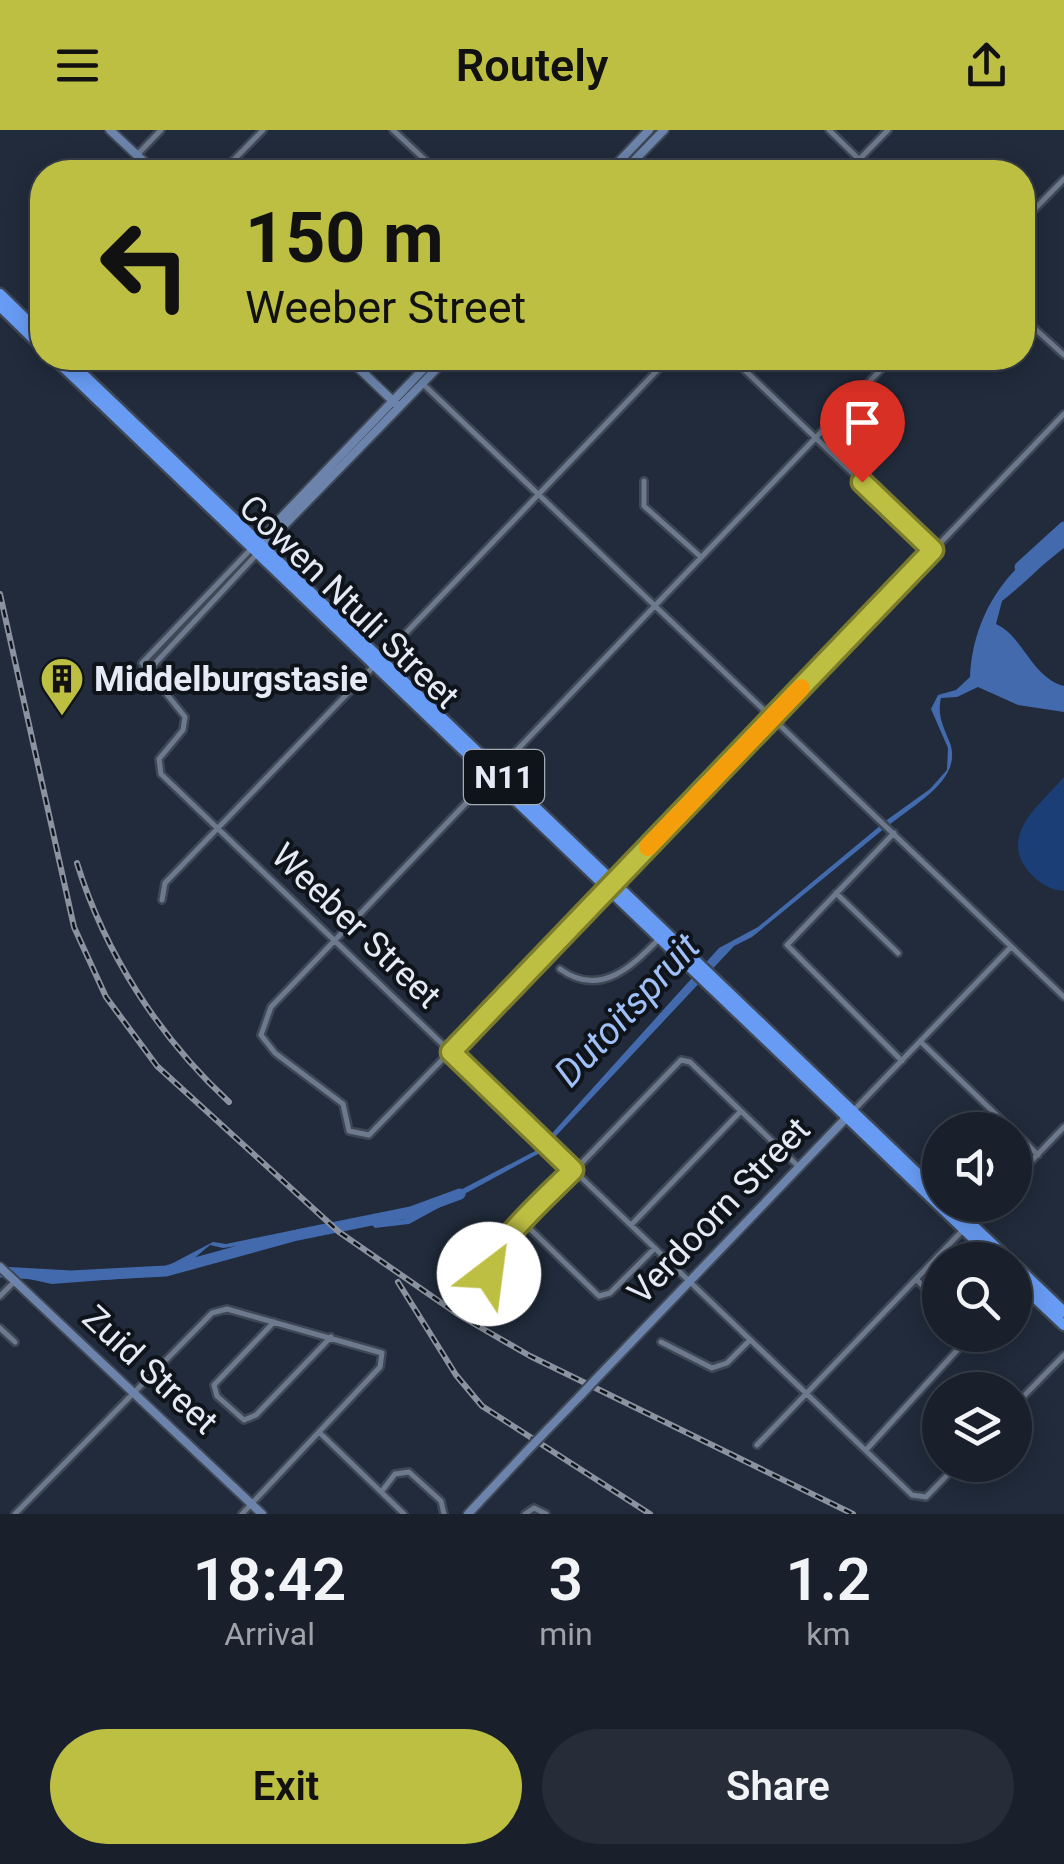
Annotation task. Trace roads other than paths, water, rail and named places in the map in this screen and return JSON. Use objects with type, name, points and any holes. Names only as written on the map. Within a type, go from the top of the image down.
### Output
[{"type":"highway","points":[[0,294],[30,323]]},
{"type":"highway","points":[[0,306],[30,335]]},
{"type":"highway","name":"Cowen Ntuli Street","points":[[67,370],[379,661],[849,1115],[987,1242]]},
{"type":"highway","name":"Cowen Ntuli Street","points":[[78,370],[258,547]]},
{"type":"highway","name":"Cowen Ntuli Street","points":[[612,885],[660,939],[694,966]]},
{"type":"highway","name":"Cowen Ntuli Street","points":[[849,1115],[922,1179]]},
{"type":"highway","name":"Cowen Ntuli Street","points":[[964,1222],[981,1242]]},
{"type":"highway","points":[[1032,1282],[1064,1312]]},
{"type":"highway","points":[[1032,1294],[1064,1325]]},
{"type":"street","points":[[110,130],[141,160]]},
{"type":"street","points":[[137,156],[161,130]]},
{"type":"street","points":[[234,160],[263,130]]},
{"type":"street","points":[[393,130],[425,160]]},
{"type":"street","points":[[621,160],[650,130]]},
{"type":"street","points":[[635,160],[664,130]]},
{"type":"street","points":[[829,130],[859,160],[888,130]]},
{"type":"street","points":[[1035,209],[1064,179]]},
{"type":"street","points":[[1035,329],[1064,355]]},
{"type":"street","points":[[361,370],[396,403]]},
{"type":"street","points":[[419,380],[426,370]]},
{"type":"street","points":[[148,672],[258,547],[432,370]]},
{"type":"street","points":[[162,900],[165,883],[656,370]]},
{"type":"street","points":[[745,370],[933,550]]},
{"type":"street","points":[[881,370],[266,1012],[260,1028],[265,1043],[343,1104],[349,1131],[358,1136],[372,1133],[1064,414]]},
{"type":"street","points":[[419,380],[1064,997]]},
{"type":"street","points":[[644,480],[644,506],[701,557]]},
{"type":"street","name":"Weeber Street","points":[[258,547],[142,663],[186,717],[182,730],[159,759],[158,769],[332,942],[919,1500],[939,1482]]},
{"type":"street","points":[[891,831],[787,945],[902,1061]]},
{"type":"street","points":[[836,892],[898,953]]},
{"type":"street","points":[[560,969],[586,982],[616,976],[660,939]]},
{"type":"street","name":"Verdoorn Street","points":[[468,1514],[1012,946]]},
{"type":"street","points":[[921,1042],[994,1112]]},
{"type":"street","points":[[494,1288],[489,1263],[681,1060],[690,1062],[799,1166]]},
{"type":"street","points":[[631,1225],[741,1111]]},
{"type":"street","points":[[1032,1161],[1064,1127]]},
{"type":"street","points":[[1032,1149],[1038,1155]]},
{"type":"street","points":[[756,1446],[971,1222]]},
{"type":"street","points":[[524,1223],[602,1297],[655,1248]]},
{"type":"street","name":"Zuid Street","points":[[0,1266],[262,1514]]},
{"type":"street","points":[[916,1280],[922,1286]]},
{"type":"street","points":[[0,1296],[15,1281]]},
{"type":"street","points":[[15,1514],[202,1321],[219,1310],[383,1354],[380,1367],[242,1514]]},
{"type":"street","points":[[274,1322],[214,1385],[217,1396],[244,1420],[256,1416],[331,1337]]},
{"type":"street","points":[[0,1328],[14,1342]]},
{"type":"street","points":[[661,1342],[712,1368],[726,1363],[750,1340]]},
{"type":"street","points":[[865,1450],[955,1352]]},
{"type":"street","points":[[1032,1388],[1064,1355]]},
{"type":"street","points":[[320,1433],[404,1514]]},
{"type":"street","points":[[382,1490],[395,1474],[409,1472],[442,1502],[444,1514]]},
{"type":"street","points":[[525,1514],[534,1508],[546,1514]]},
{"type":"waterway","points":[[1020,567],[1064,527]]},
{"type":"waterway","name":"Dutoitspruit","points":[[0,1272],[71,1276],[166,1271],[297,1235],[411,1212],[460,1194]]},
{"type":"railway","points":[[0,594],[74,927],[106,997],[157,1066],[339,1232],[459,1315],[530,1356],[853,1514]]},
{"type":"railway","points":[[77,863],[103,930],[138,993],[180,1050],[229,1102]]},
{"type":"railway","points":[[398,1282],[456,1375],[482,1406],[650,1514]]},
{"type":"place","name":"Middelburgstasie","points":[[62,717]]}]
